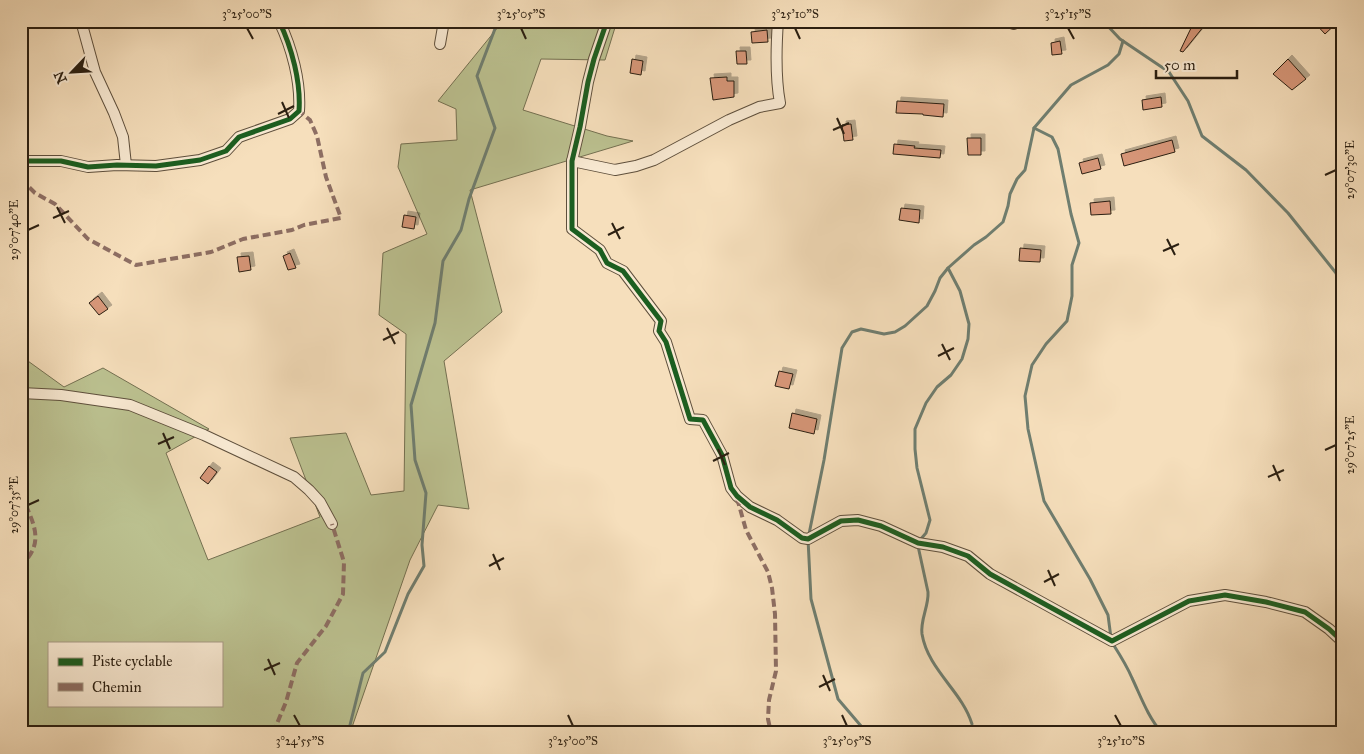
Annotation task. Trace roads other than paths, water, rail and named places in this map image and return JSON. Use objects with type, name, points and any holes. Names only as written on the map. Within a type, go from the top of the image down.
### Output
[{"type":"street","points":[[81,21],[95,72],[123,138],[126,165]]},
{"type":"street","points":[[21,161],[61,162],[88,167],[117,165],[156,166],[200,160],[226,151],[239,136],[290,119],[299,111],[300,98],[290,49],[279,21]]},
{"type":"street","points":[[440,44],[444,21]]},
{"type":"street","points":[[607,21],[590,74],[572,161],[572,228],[600,250],[608,262],[623,271],[661,321],[660,330],[666,342],[690,419],[702,420],[722,455],[731,488],[750,507],[777,520],[802,538],[808,539],[841,521],[858,520],[881,526],[918,543],[943,547],[968,556],[990,574],[1112,640],[1189,601],[1225,595],[1266,602],[1305,612],[1329,629],[1343,642]]},
{"type":"street","points":[[572,161],[615,170],[636,166],[654,160],[729,120],[780,102],[776,68],[778,21]]},
{"type":"street","points":[[21,393],[61,394],[130,405],[204,435],[294,477],[320,502],[332,524]]},
{"type":"waterway","points":[[348,733],[363,673],[385,652],[408,594],[424,566],[422,545],[426,493],[415,460],[411,405],[435,323],[443,261],[461,230],[469,199],[495,128],[477,76],[498,21]]},
{"type":"waterway","points":[[1103,21],[1120,39],[1169,72],[1188,101],[1202,136],[1246,170],[1288,213],[1336,273],[1343,295]]},
{"type":"waterway","points":[[867,733],[838,699],[811,599],[808,539],[824,460],[842,348],[852,332],[861,329],[884,334],[895,332],[905,326],[927,306],[940,278],[948,268],[1003,222],[1010,194],[1017,179],[1025,170],[1034,128],[1071,85],[1108,65],[1119,54],[1123,41]]},
{"type":"waterway","points":[[1034,128],[1052,137],[1058,149],[1079,243],[1072,265],[1072,296],[1067,321],[1046,344],[1032,365],[1025,396],[1028,429],[1044,501],[1090,579],[1108,615],[1111,638]]},
{"type":"waterway","points":[[920,540],[926,533],[930,520],[917,468],[915,429],[926,403],[937,387],[951,375],[962,359],[968,339],[969,324],[960,291],[948,268]]},
{"type":"waterway","points":[[918,546],[928,592],[922,629],[925,647],[938,670],[961,701],[972,724]]},
{"type":"waterway","points":[[1113,644],[1128,669],[1149,714],[1162,733]]}]
